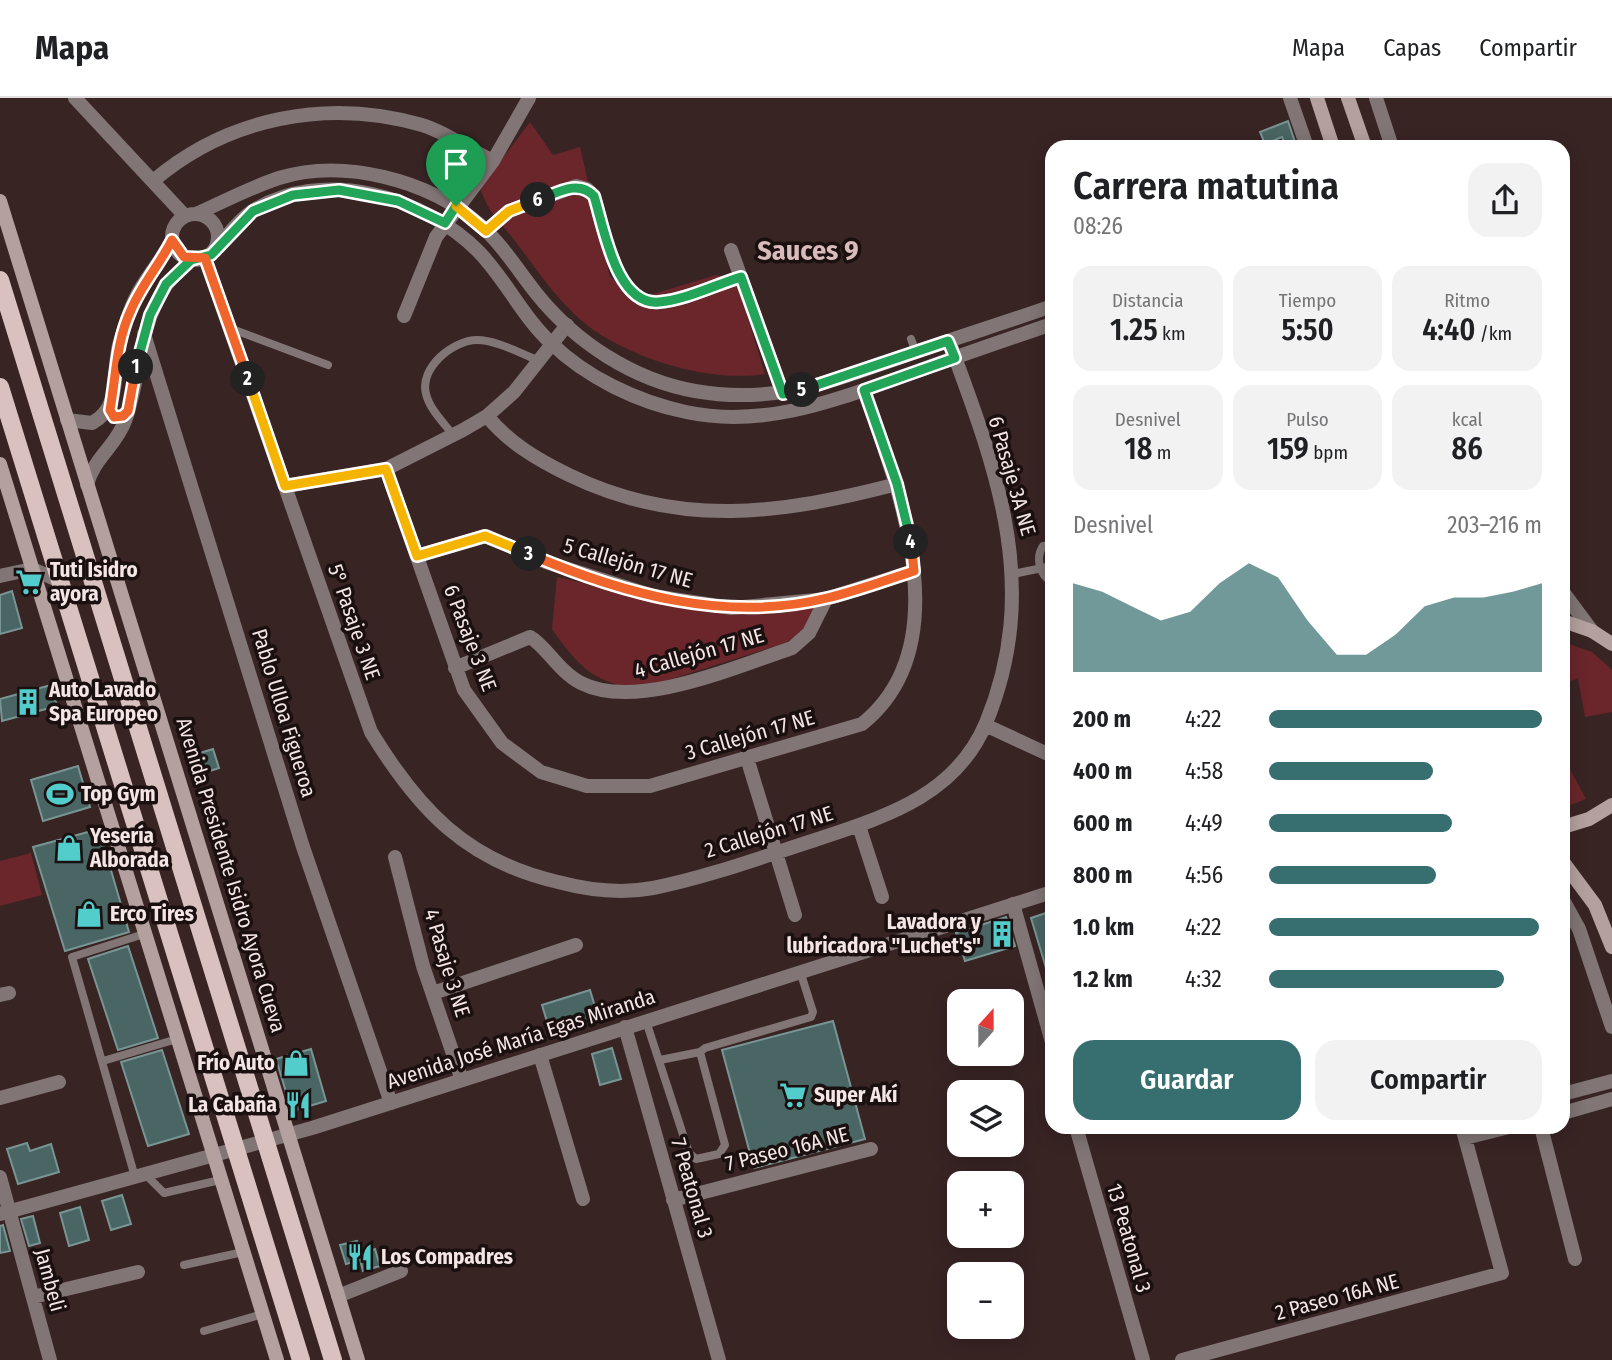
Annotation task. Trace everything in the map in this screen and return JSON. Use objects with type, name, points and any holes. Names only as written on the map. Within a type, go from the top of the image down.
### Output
[{"type":"main road","points":[[1317,98],[1332,140]]},
{"type":"main road","points":[[1348,98],[1363,140]]},
{"type":"main road","name":"Avenida Presidente Isidro Ayora Cueva","points":[[0,201],[358,1360]]},
{"type":"main road","points":[[0,280],[333,1360]]},
{"type":"main road","points":[[0,387],[301,1360]]},
{"type":"main road","points":[[0,464],[277,1360]]},
{"type":"main road","points":[[1570,623],[1592,631],[1612,644]]},
{"type":"main road","points":[[1570,825],[1588,819],[1612,805]]},
{"type":"main road","points":[[1570,871],[1595,905],[1612,947]]},
{"type":"street","points":[[404,316],[445,223],[494,161],[529,98]]},
{"type":"street","points":[[1290,98],[1305,140]]},
{"type":"street","points":[[1376,98],[1390,140]]},
{"type":"street","points":[[79,99],[153,181],[191,215],[215,224],[218,246]]},
{"type":"street","points":[[153,181],[195,150],[242,127],[268,119],[319,111],[372,113],[411,122],[448,135],[494,161]]},
{"type":"street","points":[[128,411],[123,416],[114,417],[110,410],[116,363],[129,313],[141,288],[172,240],[175,225],[191,215],[279,178],[307,172],[336,171],[396,181],[456,206],[486,231],[535,292],[567,325],[609,358],[666,384],[724,395],[783,394],[824,384],[913,345],[948,341],[1045,308]]},
{"type":"street","points":[[486,231],[509,211],[576,186],[587,189],[594,196],[622,283],[634,296],[646,302],[660,302],[741,277]]},
{"type":"street","points":[[87,485],[92,467],[118,436],[128,411],[144,334],[166,284],[218,246],[253,211],[293,195],[317,191],[371,194],[398,201],[445,223],[481,254],[527,318],[552,345],[579,365],[627,392],[657,404],[708,415],[785,413],[864,390],[1045,326]]},
{"type":"street","points":[[172,240],[178,253],[198,259]]},
{"type":"street","points":[[731,250],[783,394]]},
{"type":"street","name":"5° Pasaje 3 NE","points":[[198,259],[232,329],[371,732],[397,774],[433,816],[478,852],[525,873],[591,889]]},
{"type":"street","points":[[285,486],[386,469],[487,416],[514,392],[567,325]]},
{"type":"street","name":"Pablo Ulloa Figueroa","points":[[144,334],[303,847],[391,1103]]},
{"type":"street","name":"6 Pasaje 3A NE","points":[[947,777],[985,725],[1006,658],[1013,574],[1008,533],[995,477],[948,341]]},
{"type":"street","points":[[864,390],[910,529],[914,571]]},
{"type":"street","points":[[67,420],[92,423],[105,413],[111,404]]},
{"type":"street","points":[[487,416],[516,445],[565,474],[613,493],[676,508],[724,513],[773,511],[835,500],[897,484]]},
{"type":"street","name":"6 Pasaje 3 NE","points":[[386,469],[455,668],[468,697],[491,732],[513,753],[541,772],[587,786],[650,786]]},
{"type":"street","name":"5 Callejón 17 NE","points":[[417,556],[486,536],[546,562],[665,599],[738,608],[826,599],[914,571]]},
{"type":"street","points":[[0,576],[32,569],[60,581]]},
{"type":"street","name":"3 Callejón 17 NE","points":[[650,786],[862,724],[885,704],[901,675],[912,626],[914,571]]},
{"type":"street","name":"4 Callejón 17 NE","points":[[455,668],[530,637],[570,677],[582,684],[617,694],[644,693],[792,648],[806,637],[826,599]]},
{"type":"street","points":[[1570,601],[1592,631]]},
{"type":"street","points":[[985,725],[1045,753]]},
{"type":"street","points":[[747,758],[795,915]]},
{"type":"street","name":"2 Callejón 17 NE","points":[[591,889],[652,888],[775,854],[859,826],[914,803],[947,777]]},
{"type":"street","points":[[859,826],[882,897]]},
{"type":"street","name":"4 Pasaje 3 NE","points":[[395,857],[433,993],[462,1080]]},
{"type":"street","name":"Avenida José María Egas Miranda","points":[[5,1213],[287,1136],[1045,894]]},
{"type":"street","points":[[1013,904],[1045,1017]]},
{"type":"street","points":[[1570,913],[1579,929],[1612,1027]]},
{"type":"street","points":[[433,993],[576,945]]},
{"type":"street","name":"7 Peatonal 3","points":[[625,1027],[719,1360]]},
{"type":"street","points":[[540,1055],[583,1199]]},
{"type":"street","points":[[1570,1092],[1612,1081]]},
{"type":"street","points":[[0,1098],[59,1082]]},
{"type":"street","points":[[1570,1111],[1612,1099]]},
{"type":"street","name":"13 Peatonal 3","points":[[1078,1134],[1143,1360]]},
{"type":"street","name":"2 Paseo 16A NE","points":[[1182,1360],[1502,1273],[1464,1134]]},
{"type":"street","points":[[1543,1134],[1576,1259]]},
{"type":"street","name":"7 Paseo 16A NE","points":[[673,1200],[871,1149]]},
{"type":"street","name":"Jambeli","points":[[0,1177],[5,1213],[33,1297],[50,1360]]},
{"type":"street","points":[[338,1296],[401,1271]]},
{"type":"street","points":[[33,1297],[138,1272]]},
{"type":"lane","points":[[232,329],[328,365]]},
{"type":"lane","points":[[453,435],[435,412],[426,394],[425,383],[434,364],[443,355],[460,344],[481,340],[540,361]]},
{"type":"lane","points":[[1045,548],[1041,549],[1040,568],[1045,578]]},
{"type":"lane","points":[[1013,574],[1045,567]]},
{"type":"lane","points":[[144,934],[72,957],[103,1061],[140,1176],[164,1193],[220,1180]]},
{"type":"lane","points":[[660,1060],[700,1052],[705,1048],[811,1017],[813,1012],[800,971]]},
{"type":"lane","points":[[646,1021],[689,1153],[696,1159],[719,1154],[725,1145],[700,1052]]},
{"type":"lane","points":[[103,1061],[177,1039]]},
{"type":"lane","points":[[184,1265],[243,1252]]},
{"type":"lane","points":[[204,1331],[263,1314]]},
{"type":"shaded area","points":[[530,122],[553,155],[580,147],[610,277],[639,294],[653,294],[716,275],[736,280],[765,374],[745,376],[702,373],[659,362],[601,335],[566,306],[492,212],[480,188]]},
{"type":"shaded area","points":[[557,577],[663,601],[817,601],[807,630],[785,643],[640,689],[610,683],[588,671],[561,642],[552,629]]},
{"type":"shaded area","points":[[1570,644],[1592,652],[1612,670],[1612,712],[1585,717],[1578,678],[1570,682]]},
{"type":"shaded area","points":[[1570,769],[1586,799],[1570,805]]},
{"type":"shaded area","points":[[31,853],[42,895],[0,906],[0,861]]},
{"type":"building","points":[[1288,121],[1294,140],[1283,140],[1282,137],[1263,140],[1260,132]]},
{"type":"building","points":[[12,591],[22,628],[0,634],[0,595]]},
{"type":"building","name":"Auto Lavado Spa Europeo","points":[[51,685],[57,706],[2,721],[0,699]]},
{"type":"building","points":[[213,749],[219,768],[194,776],[187,757]]},
{"type":"building","name":"Top Gym","points":[[78,766],[90,807],[43,821],[31,780]]},
{"type":"building","points":[[99,829],[129,932],[65,951],[33,847]]},
{"type":"building","points":[[1045,913],[1045,965],[1031,918]]},
{"type":"building","points":[[1006,917],[1015,946],[965,961],[956,933]]},
{"type":"building","points":[[128,946],[158,1038],[118,1050],[88,959]]},
{"type":"building","points":[[590,990],[599,1020],[551,1035],[542,1005]]},
{"type":"building","name":"Super Akí","points":[[833,1021],[865,1139],[754,1168],[722,1050]]},
{"type":"building","points":[[612,1048],[621,1079],[600,1085],[592,1054]]},
{"type":"building","points":[[311,1049],[326,1101],[296,1110],[290,1091],[286,1092],[276,1059]]},
{"type":"building","points":[[162,1050],[189,1134],[148,1146],[121,1062]]},
{"type":"building","points":[[27,1143],[30,1151],[51,1144],[59,1172],[18,1184],[7,1149]]},
{"type":"building","points":[[122,1195],[131,1224],[111,1230],[102,1201]]},
{"type":"building","points":[[80,1207],[89,1240],[69,1246],[60,1213]]},
{"type":"building","points":[[33,1216],[40,1243],[29,1246],[21,1219]]},
{"type":"building","points":[[3,1225],[10,1251],[0,1253],[0,1226]]},
{"type":"building","name":"Los Compadres","points":[[357,1241],[361,1254],[375,1249],[380,1266],[363,1271],[360,1260],[346,1264],[340,1245]]},
{"type":"place","name":"Tuti Isidro ayora","points":[[29,582]]},
{"type":"place","name":"Auto Lavado Spa Europeo","points":[[28,702]]},
{"type":"place","name":"Top Gym","points":[[60,794]]},
{"type":"place","name":"Yesería Alborada","points":[[69,848]]},
{"type":"place","name":"Erco Tires","points":[[89,914]]},
{"type":"place","name":"Lavadora y lubricadora \"Luchet's\"","points":[[1002,934]]},
{"type":"place","name":"Frío Auto","points":[[296,1063]]},
{"type":"place","name":"Super Akí","points":[[793,1095]]},
{"type":"place","name":"La Cabaña","points":[[298,1105]]},
{"type":"place","name":"Los Compadres","points":[[360,1257]]},
{"type":"district","name":"Sauces 9","points":[[808,250]]},
{"type":"route","points":[[456,206],[445,223],[398,201],[339,190],[293,195],[253,211],[241,220],[211,255],[191,260],[166,284],[156,301],[144,334],[128,411],[119,418],[111,414],[119,346],[129,313],[141,288],[172,240],[178,253],[184,257],[191,260],[205,258],[285,486],[386,469],[417,556],[486,536],[546,562],[653,596],[732,608],[826,599],[914,571],[910,529],[864,390],[955,358],[948,341],[824,384],[783,394],[741,277],[660,302],[646,302],[634,296],[622,283],[594,196],[587,189],[576,186],[509,211],[486,231],[456,206]]}]
